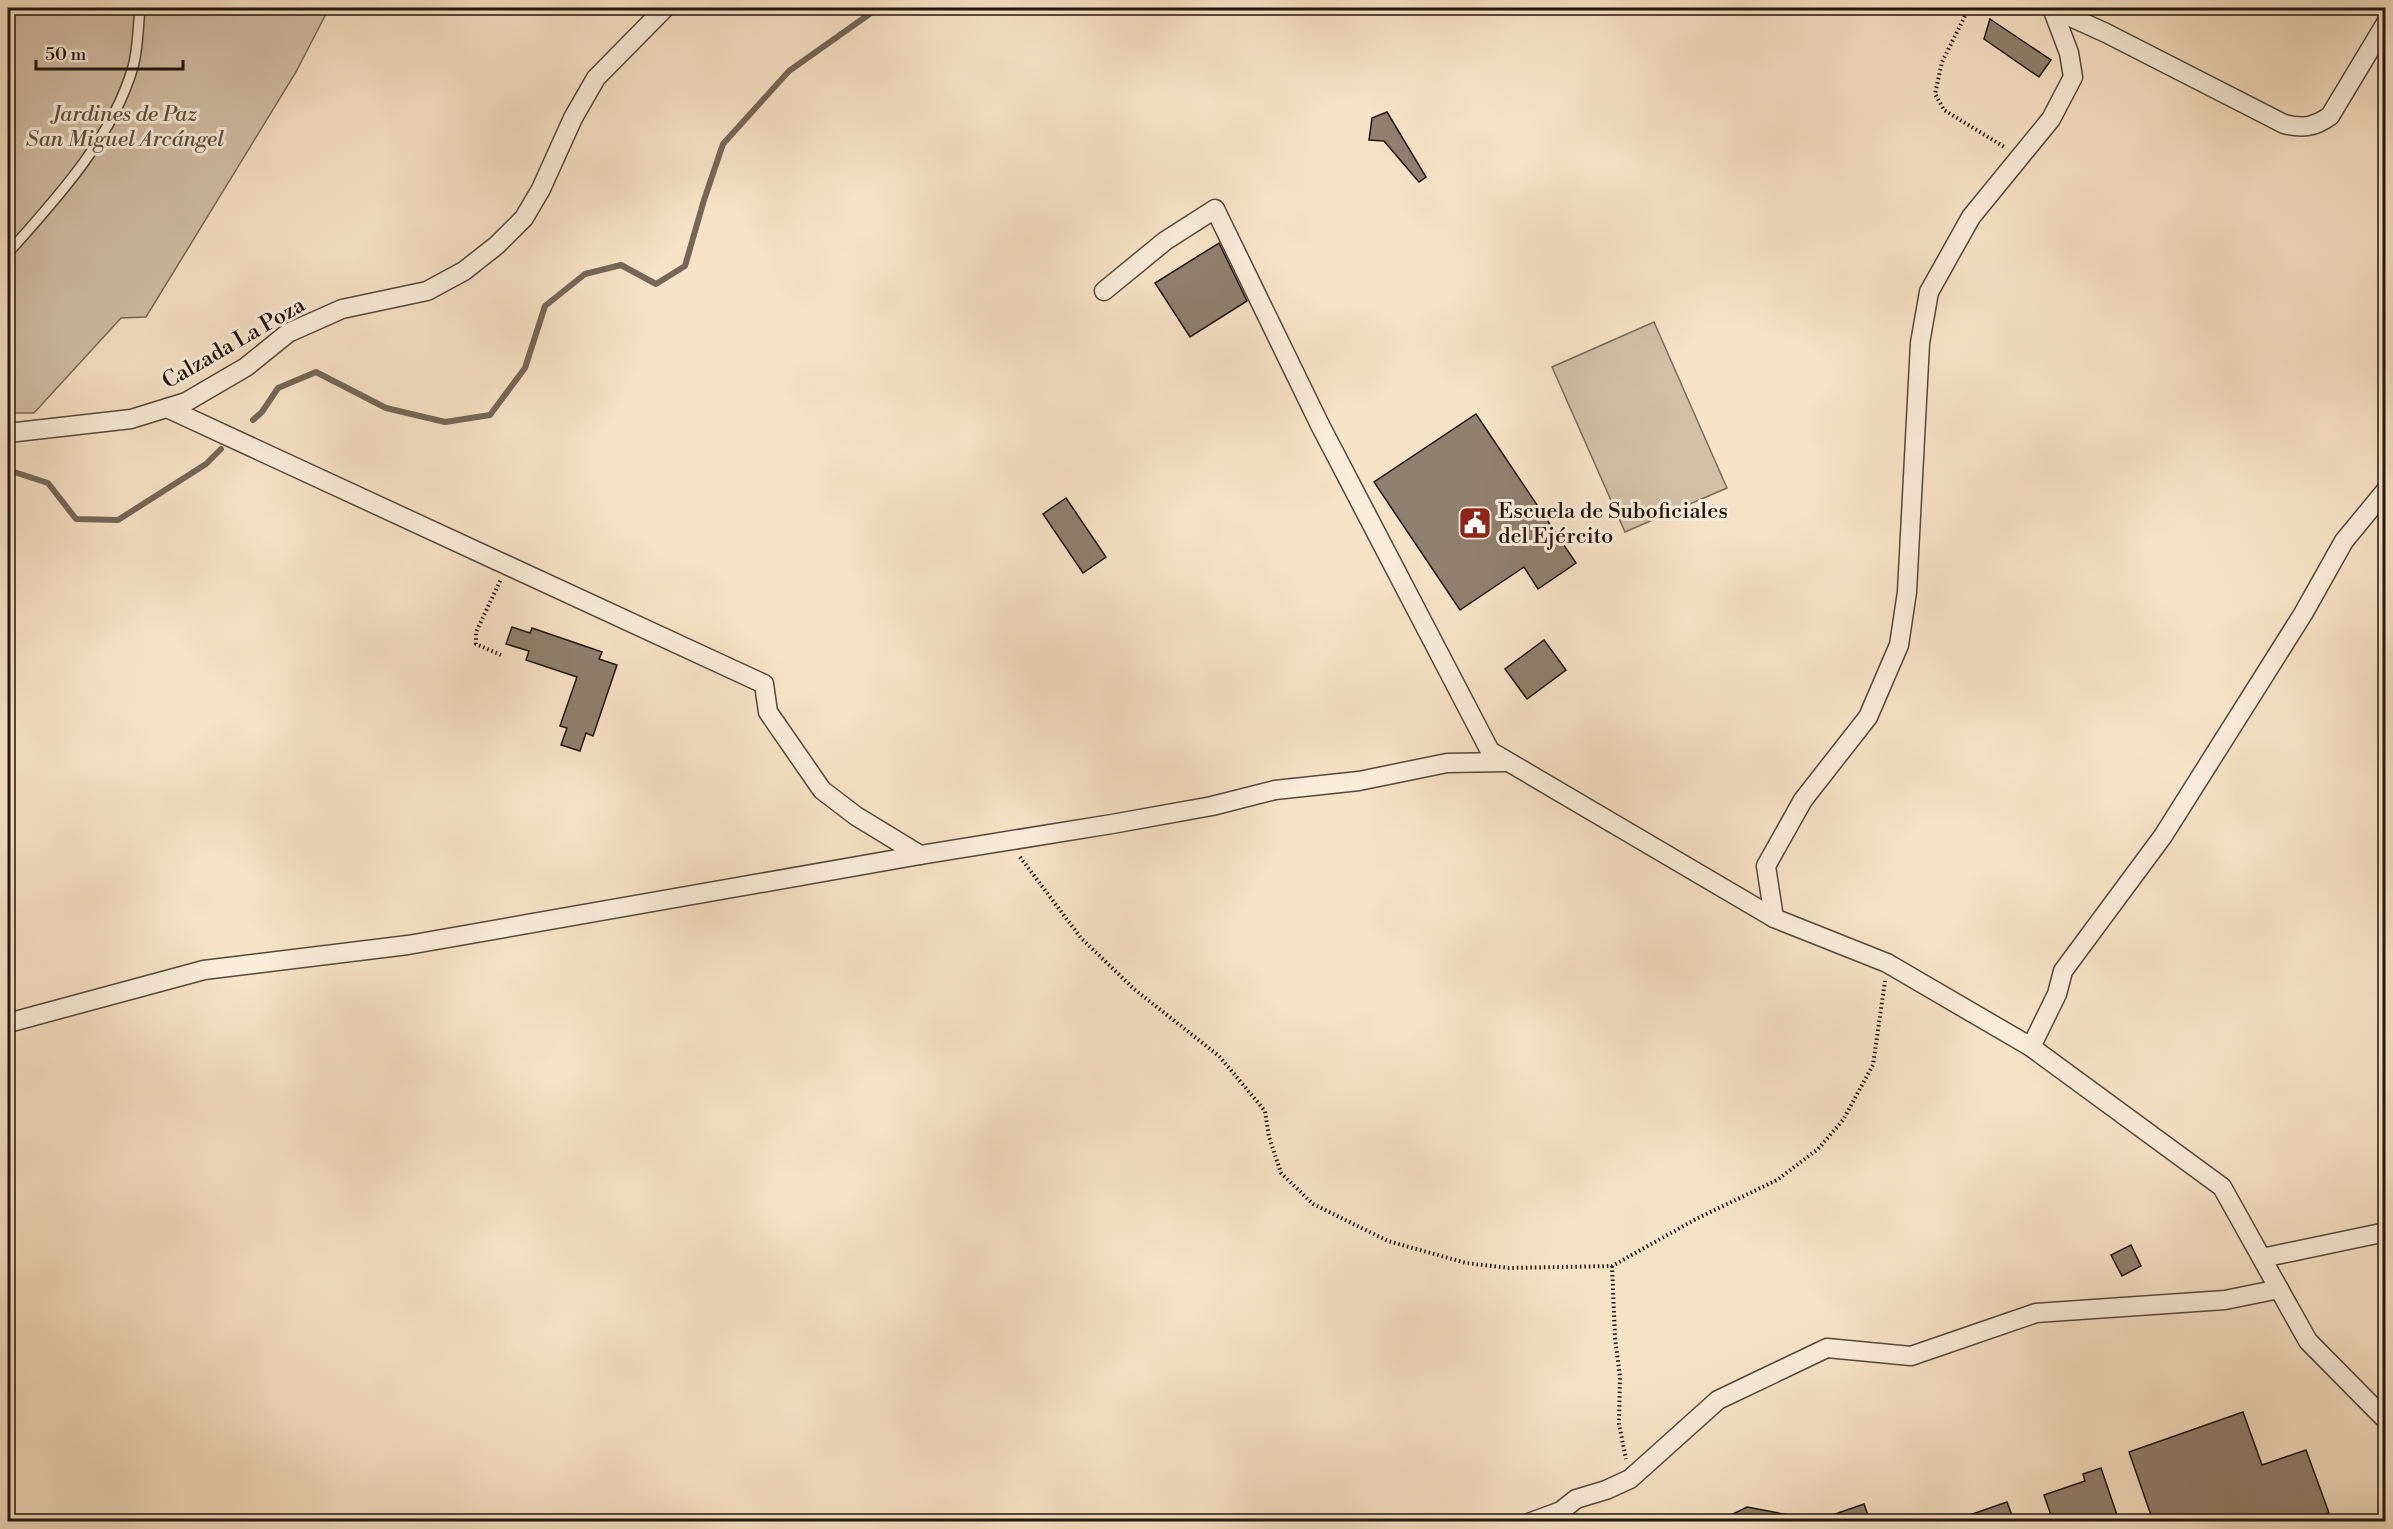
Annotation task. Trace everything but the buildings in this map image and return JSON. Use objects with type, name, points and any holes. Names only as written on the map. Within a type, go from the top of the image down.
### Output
[{"type":"street","name":"Calzada La Poza","points":[[8,433],[130,419],[186,402],[246,367],[288,333],[342,309],[427,291],[464,272],[497,245],[524,218],[541,189],[573,118],[596,78],[665,8]]},
{"type":"street","points":[[1774,918],[1766,866],[1803,800],[1868,717],[1899,645],[1907,592],[1920,343],[1929,292],[1971,217],[2051,119],[2073,77],[2069,52],[2053,8]]},
{"type":"street","points":[[2053,8],[2284,124],[2300,128],[2316,125],[2330,116],[2385,23]]},
{"type":"street","points":[[1104,291],[1165,241],[1215,209],[1320,424],[1490,751],[1774,918],[1887,963],[2031,1047],[2222,1187],[2308,1341],[2385,1420]]},
{"type":"street","points":[[167,408],[764,684],[768,712],[822,790],[856,816],[920,855]]},
{"type":"street","points":[[2031,1047],[2057,994],[2063,971],[2163,836],[2303,614],[2344,542],[2385,490]]},
{"type":"street","points":[[8,1023],[204,970],[408,945],[1212,806],[1275,790],[1359,781],[1447,763],[1509,762]]},
{"type":"street","points":[[2262,1258],[2385,1233]]},
{"type":"street","points":[[1531,1521],[1561,1511],[1576,1499],[1606,1490],[1630,1479],[1719,1400],[1827,1348],[1911,1356],[2036,1313],[2225,1300],[2279,1289]]},
{"type":"lane","points":[[8,253],[60,194],[106,130],[133,66],[140,8]]},
{"type":"path","points":[[1969,8],[1942,62],[1935,94],[1944,110],[2020,156]]},
{"type":"path","points":[[501,655],[477,644],[476,632],[507,565]]},
{"type":"path","points":[[1008,842],[1081,938],[1134,990],[1219,1056],[1258,1102],[1265,1111],[1269,1137],[1281,1173],[1312,1204],[1388,1241],[1466,1263],[1509,1268],[1612,1266],[1696,1219],[1777,1180],[1818,1149],[1843,1120],[1873,1065],[1887,963]]},
{"type":"path","points":[[1612,1266],[1615,1338],[1620,1377],[1619,1425],[1630,1479]]},
{"type":"green space","name":"Jardines de Paz San Miguel Arcángel","points":[[8,8],[329,8],[296,72],[146,317],[121,318],[34,413],[8,413]]},
{"type":"green space","points":[[1654,322],[1727,488],[1625,532],[1552,367]]},
{"type":"waterway","points":[[253,420],[262,412],[278,388],[316,372],[386,408],[445,422],[490,415],[525,368],[545,306],[585,274],[621,265],[656,284],[685,266],[723,144],[789,71],[878,8]]},
{"type":"waterway","points":[[8,470],[48,483],[76,519],[118,520],[206,464],[221,449]]},
{"type":"place","name":"Escuela de Suboficiales del Ejército","points":[[1475,523]]}]
